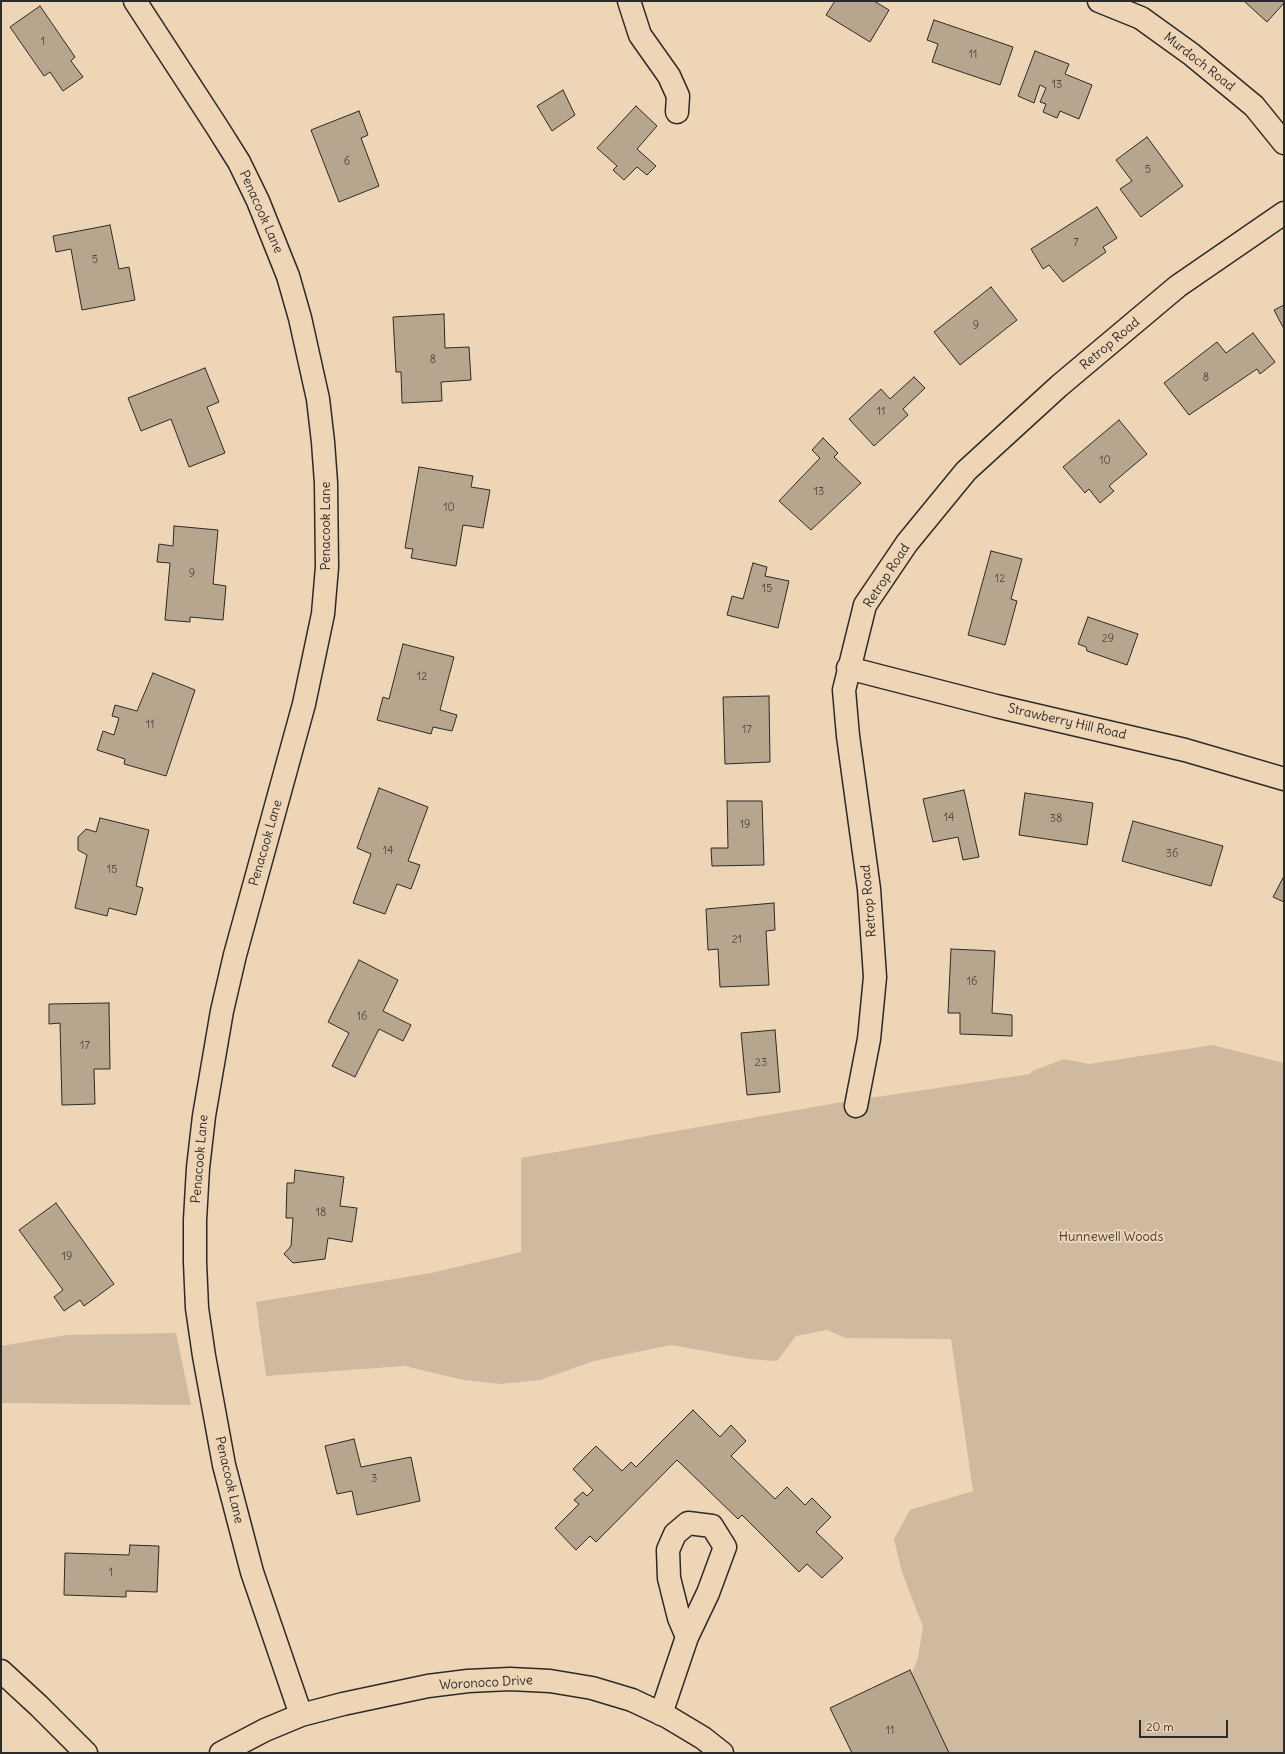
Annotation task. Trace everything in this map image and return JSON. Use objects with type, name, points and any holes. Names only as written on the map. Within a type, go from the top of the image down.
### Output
[{"type":"street","name":"Penacook Lane","points":[[134,1],[239,162],[258,201],[288,276],[300,318],[318,399],[323,442],[326,483],[327,567],[323,614],[304,704],[241,933],[222,1012],[204,1116],[198,1168],[195,1220],[197,1308],[204,1356],[224,1465],[252,1572],[301,1715]]},
{"type":"street","points":[[629,1],[640,34],[669,76],[678,96],[677,112]]},
{"type":"street","name":"Murdoch Road","points":[[1099,1],[1140,18],[1191,54],[1254,106],[1284,143]]},
{"type":"street","name":"Retrop Road","points":[[856,1106],[869,1039],[875,977],[869,889],[848,736],[844,690],[848,668],[865,605],[907,543],[966,471],[1058,386],[1178,286],[1284,213]]},
{"type":"street","name":"Strawberry Hill Road","points":[[848,668],[996,706],[1185,750],[1284,779]]},
{"type":"street","points":[[661,1714],[687,1637]]},
{"type":"street","points":[[1,1671],[86,1753]]},
{"type":"street","name":"Woronoco Drive","points":[[221,1753],[265,1730],[301,1715],[386,1694],[428,1686],[468,1681],[510,1679],[550,1681],[592,1688],[632,1700],[661,1714],[703,1738],[722,1753]]},
{"type":"green space","name":"Hunnewell Woods","points":[[1212,1045],[1284,1063],[1284,1753],[923,1753],[902,1698],[918,1658],[923,1627],[902,1572],[894,1539],[910,1510],[973,1491],[951,1339],[846,1338],[827,1330],[796,1336],[777,1361],[750,1359],[671,1345],[594,1361],[540,1380],[501,1384],[463,1380],[405,1366],[266,1376],[256,1302],[431,1273],[521,1252],[521,1158],[837,1103],[1030,1074],[1032,1071],[1064,1059],[1089,1064]]},
{"type":"green space","points":[[176,1333],[191,1405],[1,1403],[1,1346],[67,1335]]},
{"type":"building","points":[[835,1],[874,1],[889,10],[870,42],[826,15]]},
{"type":"building","points":[[1244,1],[1284,1],[1284,3],[1267,22]]},
{"type":"building","points":[[40,6],[75,57],[71,61],[83,77],[63,91],[50,72],[44,76],[10,27]]},
{"type":"building","points":[[934,20],[1013,47],[1000,85],[932,62],[938,44],[927,40]]},
{"type":"building","points":[[1035,51],[1069,64],[1065,74],[1092,85],[1079,119],[1060,111],[1057,118],[1043,112],[1046,104],[1040,102],[1046,88],[1040,85],[1034,103],[1018,96]]},
{"type":"building","points":[[563,90],[575,115],[552,131],[537,106]]},
{"type":"building","points":[[636,106],[657,126],[637,149],[656,166],[647,175],[637,167],[624,180],[613,170],[617,166],[597,148]]},
{"type":"building","points":[[359,111],[368,135],[361,138],[379,186],[339,202],[311,130]]},
{"type":"building","points":[[1147,137],[1183,186],[1141,217],[1120,189],[1132,181],[1116,160]]},
{"type":"building","points":[[1097,207],[1117,238],[1103,247],[1106,252],[1063,282],[1049,265],[1043,269],[1031,249]]},
{"type":"building","points":[[110,225],[119,269],[129,267],[135,300],[82,310],[71,249],[56,252],[53,236]]},
{"type":"building","points":[[991,287],[1017,320],[960,365],[934,332]]},
{"type":"building","points":[[1284,305],[1284,329],[1274,310]]},
{"type":"building","points":[[444,314],[445,348],[469,347],[471,380],[441,382],[442,401],[402,403],[401,372],[396,372],[393,317]]},
{"type":"building","points":[[1253,333],[1275,362],[1260,374],[1257,369],[1189,415],[1164,383],[1217,342],[1226,353]]},
{"type":"building","points":[[205,368],[219,402],[207,407],[225,453],[189,467],[171,419],[141,431],[128,398]]},
{"type":"building","points":[[914,377],[925,388],[903,409],[908,415],[874,446],[849,419],[881,389],[890,399]]},
{"type":"building","points":[[1119,420],[1147,454],[1109,486],[1114,491],[1100,503],[1089,489],[1085,493],[1063,467]]},
{"type":"building","points":[[823,438],[838,453],[834,457],[861,483],[811,530],[779,501],[820,458],[812,450]]},
{"type":"building","points":[[419,467],[473,476],[471,487],[490,490],[483,528],[463,525],[456,566],[411,558],[413,549],[405,548]]},
{"type":"building","points":[[174,526],[218,530],[213,584],[226,586],[223,620],[190,617],[190,622],[165,620],[170,563],[157,562],[159,544],[173,546]]},
{"type":"building","points":[[991,551],[1022,559],[1011,599],[1017,601],[1005,645],[968,635]]},
{"type":"building","points":[[753,563],[767,567],[765,576],[789,581],[778,628],[727,615],[732,596],[743,599]]},
{"type":"building","points":[[1088,617],[1138,634],[1127,665],[1087,651],[1086,647],[1078,644]]},
{"type":"building","points":[[403,644],[454,657],[440,710],[457,715],[452,731],[433,727],[431,734],[377,720],[383,697],[389,699]]},
{"type":"building","points":[[153,673],[195,690],[166,776],[124,764],[125,759],[97,750],[103,731],[114,735],[119,718],[112,716],[115,705],[137,711]]},
{"type":"building","points":[[769,696],[770,762],[725,764],[723,697]]},
{"type":"building","points":[[379,788],[428,807],[408,861],[420,865],[411,889],[397,884],[385,914],[353,903],[371,854],[357,848]]},
{"type":"building","points":[[964,790],[979,857],[963,860],[958,837],[933,842],[923,799]]},
{"type":"building","points":[[1025,793],[1093,803],[1087,845],[1019,835]]},
{"type":"building","points":[[727,801],[762,801],[764,865],[712,866],[711,848],[728,848]]},
{"type":"building","points":[[100,818],[149,830],[136,886],[143,888],[136,915],[109,908],[107,916],[75,908],[87,855],[78,850],[78,837],[86,829],[96,832]]},
{"type":"building","points":[[1133,821],[1223,846],[1211,886],[1122,861]]},
{"type":"building","points":[[1284,876],[1284,902],[1273,897]]},
{"type":"building","points":[[774,903],[775,930],[766,931],[769,985],[720,987],[718,949],[708,950],[706,909]]},
{"type":"building","points":[[951,949],[995,951],[992,1013],[1012,1015],[1012,1036],[960,1034],[960,1013],[948,1013]]},
{"type":"building","points":[[359,960],[398,980],[383,1011],[411,1025],[403,1041],[379,1029],[355,1077],[332,1066],[349,1033],[328,1022]]},
{"type":"building","points":[[109,1003],[110,1069],[94,1069],[95,1104],[62,1105],[60,1023],[49,1024],[49,1004]]},
{"type":"building","points":[[775,1030],[780,1092],[747,1095],[741,1033]]},
{"type":"building","points":[[295,1170],[344,1177],[340,1206],[357,1208],[352,1242],[328,1238],[325,1259],[293,1263],[284,1254],[291,1246],[293,1218],[286,1218],[287,1183],[294,1183]]},
{"type":"building","points":[[56,1203],[114,1284],[84,1306],[80,1300],[64,1311],[54,1297],[63,1290],[19,1230]]},
{"type":"building","points":[[693,1410],[720,1437],[731,1425],[746,1441],[731,1456],[775,1499],[787,1487],[805,1505],[812,1498],[831,1517],[816,1532],[843,1558],[822,1578],[807,1564],[799,1572],[742,1515],[738,1519],[677,1460],[596,1542],[590,1536],[576,1550],[555,1528],[579,1504],[574,1500],[583,1492],[587,1496],[593,1490],[573,1469],[596,1446],[622,1471],[631,1462],[636,1467]]},
{"type":"building","points":[[354,1439],[361,1467],[411,1457],[420,1501],[357,1515],[352,1491],[337,1494],[325,1446]]},
{"type":"building","points":[[130,1545],[159,1546],[157,1592],[126,1591],[126,1597],[64,1595],[65,1553],[129,1555]]},
{"type":"building","points":[[910,1670],[949,1753],[852,1753],[830,1708]]}]
